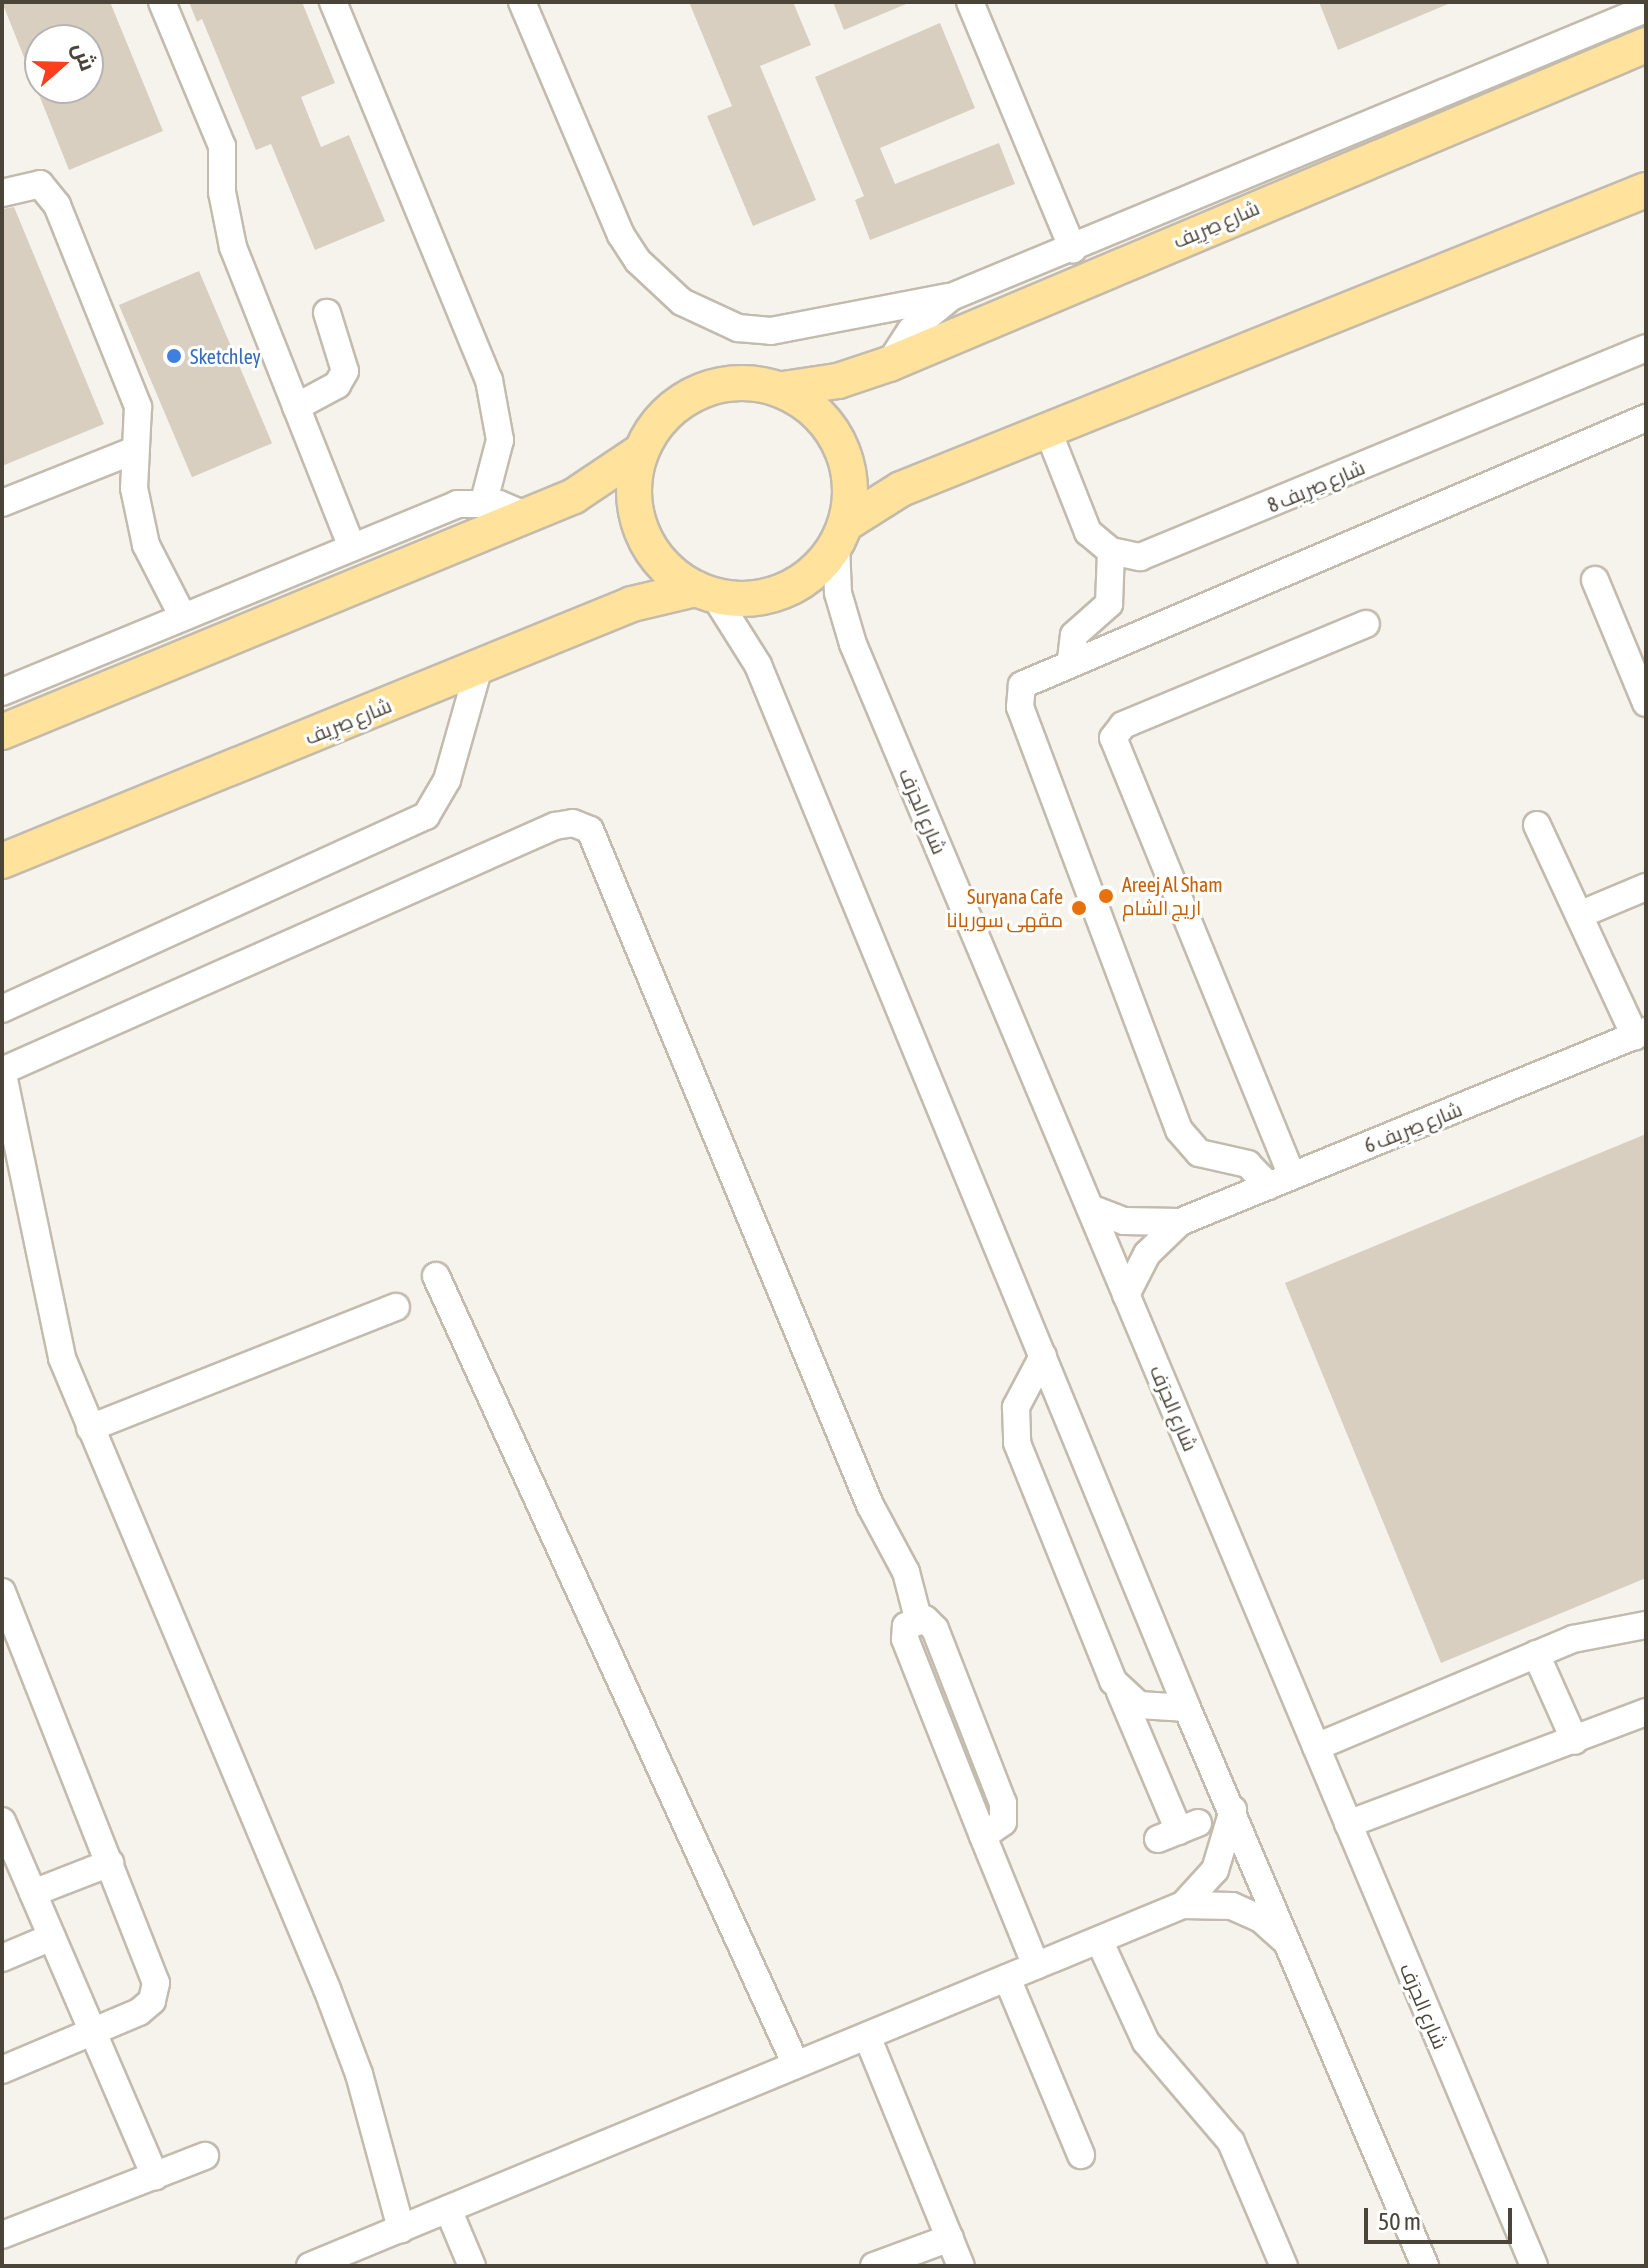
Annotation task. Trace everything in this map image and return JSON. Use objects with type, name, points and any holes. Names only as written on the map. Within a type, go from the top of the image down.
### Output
[{"type":"main road","name":"شارع صِرِيف","points":[[783,389],[838,381],[889,364],[1646,45]]},
{"type":"main road","points":[[842,534],[850,489],[833,431],[783,389],[718,385],[686,398],[659,421],[641,451],[634,483],[637,515],[656,554],[705,592],[750,599],[784,591],[814,572],[842,534],[901,489],[1646,190]]},
{"type":"main road","points":[[2,732],[574,496],[641,451]]},
{"type":"main road","name":"شارع صِرِيف","points":[[2,861],[632,604],[705,592]]},
{"type":"street","points":[[162,2],[222,146],[222,192],[233,247],[352,547]]},
{"type":"street","points":[[333,2],[497,406],[498,450],[484,501]]},
{"type":"street","points":[[522,2],[621,235],[682,302],[738,328],[771,331],[951,297],[1646,9]]},
{"type":"street","points":[[970,2],[1073,249]]},
{"type":"street","points":[[2,193],[40,184],[57,205],[138,407],[133,451],[146,545],[183,617]]},
{"type":"street","points":[[889,364],[911,330],[951,297]]},
{"type":"street","points":[[296,407],[337,385],[345,371],[327,313]]},
{"type":"street","name":"شارع صِرِيف 8","points":[[1111,551],[1154,554],[1646,348]]},
{"type":"street","points":[[1281,1181],[1248,1164],[1199,1153],[1179,1130],[1020,707],[1027,679],[1646,418]]},
{"type":"street","points":[[1048,431],[1081,520],[1111,551],[1109,604],[1074,635],[1071,659]]},
{"type":"street","points":[[2,503],[133,451]]},
{"type":"street","points":[[2,692],[443,509],[484,501],[525,515]]},
{"type":"street","name":"شارع الحِرَف","points":[[842,534],[838,593],[853,644],[1534,2266]]},
{"type":"street","points":[[1595,580],[1646,703]]},
{"type":"street","points":[[705,592],[758,665],[1043,1356],[1175,1708],[1233,1810],[1285,1941],[1425,2266]]},
{"type":"street","points":[[1281,1181],[1113,738],[1123,725],[1366,624]]},
{"type":"street","points":[[2,1009],[426,816],[447,780],[479,667]]},
{"type":"street","points":[[401,2229],[359,2074],[327,1989],[90,1428],[49,1310],[2,1071],[555,826],[573,823],[590,830],[870,1505],[906,1572],[918,1618],[906,1626],[905,1639],[1036,1966]]},
{"type":"street","points":[[1537,825],[1579,915],[1641,1033]]},
{"type":"street","points":[[1579,915],[1646,887]]},
{"type":"street","name":"شارع صِرِيف 6","points":[[1126,1295],[1147,1254],[1180,1222],[1641,1033]]},
{"type":"street","name":"شارع صِرِيف 6","points":[[1090,1208],[1124,1221],[1180,1222]]},
{"type":"street","points":[[436,1276],[796,2065]]},
{"type":"street","points":[[90,1428],[396,1307]]},
{"type":"street","points":[[1043,1356],[1016,1407],[1017,1443],[1120,1692],[1130,1724],[1141,1734],[1178,1831]]},
{"type":"street","points":[[2,1592],[110,1863],[156,1992],[147,2007],[2,2070]]},
{"type":"street","points":[[1316,1747],[1591,1633],[1646,1625]]},
{"type":"street","points":[[1536,1654],[1575,1741]]},
{"type":"street","points":[[1120,1692],[1139,1705],[1175,1708]]},
{"type":"street","points":[[1141,1734],[1175,1708]]},
{"type":"street","points":[[1348,1824],[1646,1712]]},
{"type":"street","points":[[1183,1905],[1215,1870],[1233,1810]]},
{"type":"street","points":[[2,1821],[9,1854],[33,1893],[155,2176]]},
{"type":"street","points":[[33,1893],[110,1863]]},
{"type":"street","points":[[315,2265],[1183,1905],[1232,1906],[1261,1919],[1285,1941]]},
{"type":"street","points":[[2,1958],[52,1937]]},
{"type":"street","points":[[1099,1940],[1146,2042],[1231,2142],[1284,2266]]},
{"type":"street","points":[[1007,1978],[1081,2155]]},
{"type":"street","points":[[867,2036],[961,2266]]},
{"type":"street","points":[[2,2235],[205,2156]]},
{"type":"street","points":[[448,2209],[472,2266]]},
{"type":"street","points":[[874,2266],[950,2238]]},
{"type":"building","points":[[2,2],[110,2],[163,131],[69,170],[43,104],[104,104],[104,24],[24,24],[24,57]]},
{"type":"building","points":[[189,2],[302,2],[335,83],[301,97],[321,147],[349,135],[385,221],[315,250],[271,144],[256,150],[202,19],[197,22]]},
{"type":"building","points":[[689,2],[793,2],[811,45],[760,66],[816,200],[753,226],[707,116],[732,106]]},
{"type":"building","points":[[833,2],[911,2],[844,30]]},
{"type":"building","points":[[1319,2],[1453,2],[1338,50]]},
{"type":"building","points":[[940,23],[975,108],[880,148],[895,184],[999,143],[1015,184],[870,240],[855,200],[864,196],[815,77]]},
{"type":"building","points":[[14,207],[104,424],[2,466],[2,209]]},
{"type":"building","points":[[199,271],[272,443],[192,477],[119,305]]},
{"type":"building","points":[[1646,1134],[1646,1578],[1441,1663],[1285,1283]]},
{"type":"place","name":"Sketchley","points":[[174,356]]},
{"type":"place","name":"Areej Al Sham اريج الشام","points":[[1106,896]]},
{"type":"place","name":"Suryana Cafe مقهى سوريانا","points":[[1079,908]]}]
